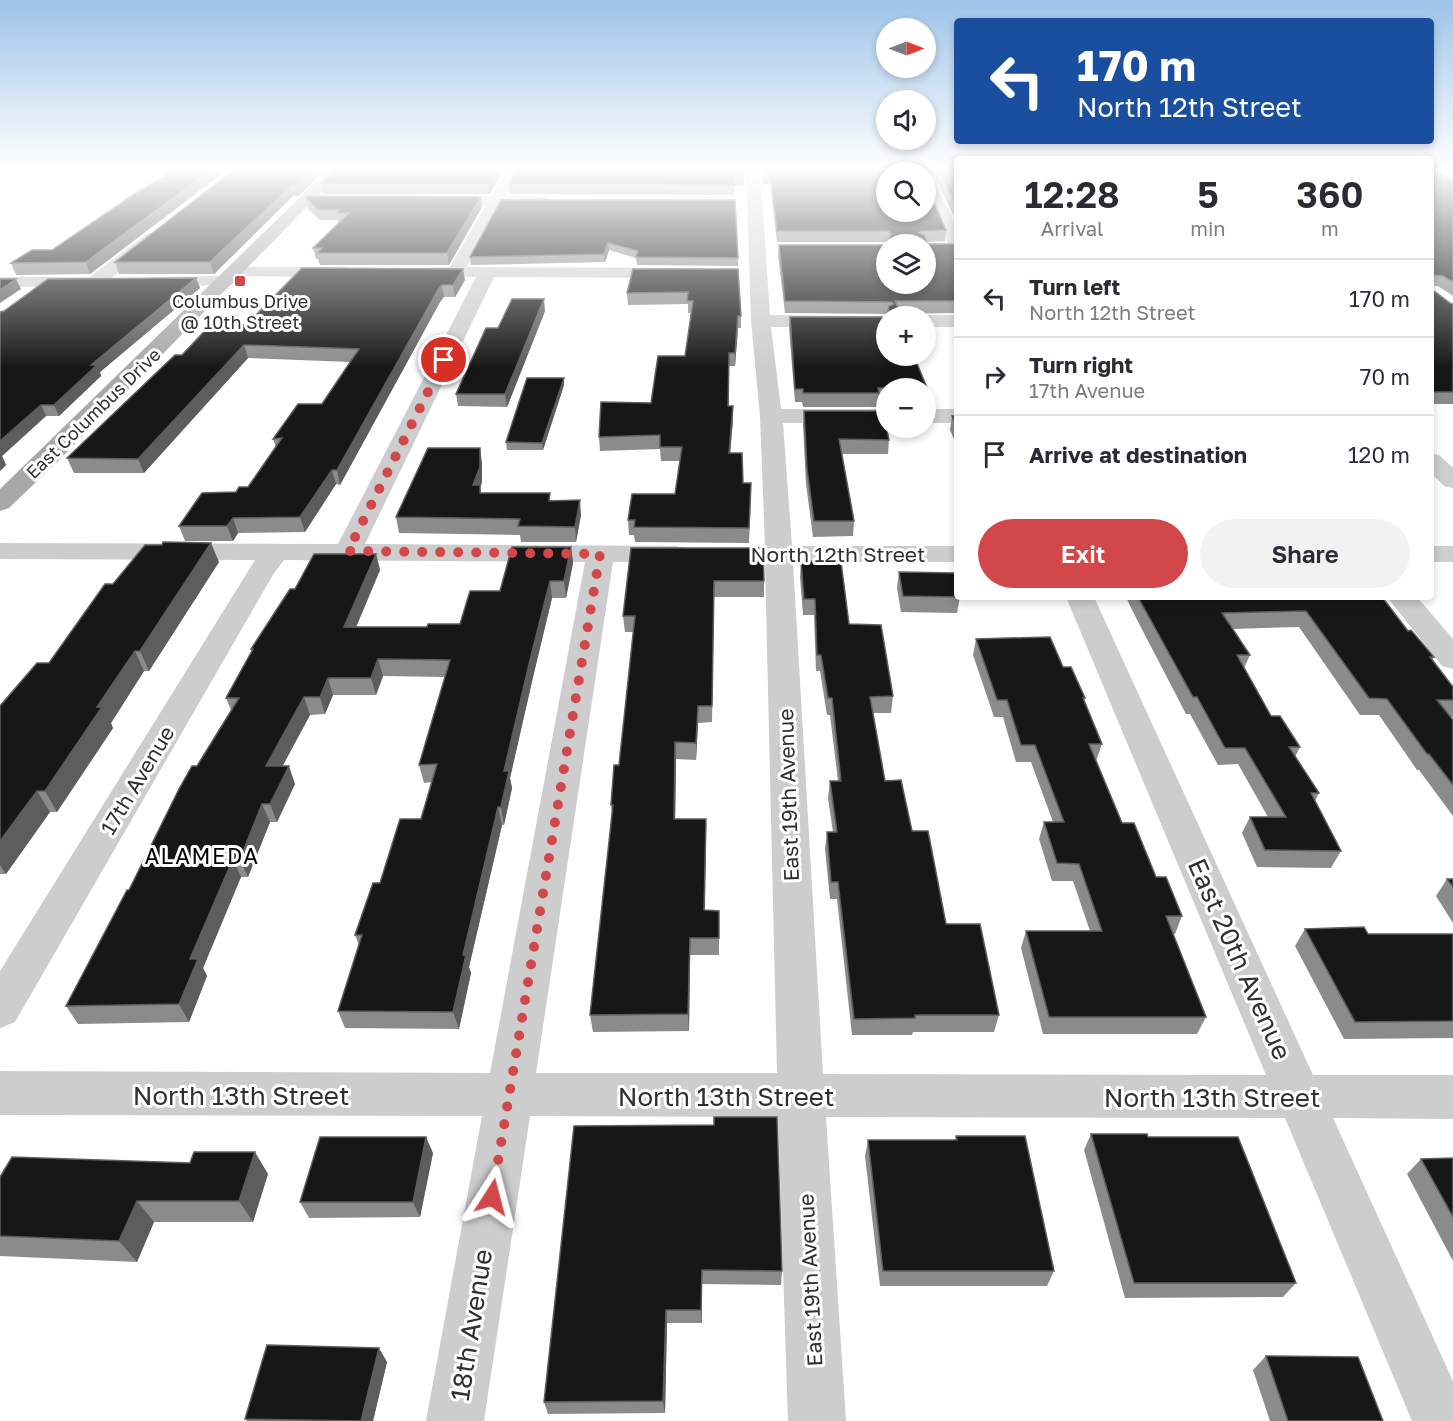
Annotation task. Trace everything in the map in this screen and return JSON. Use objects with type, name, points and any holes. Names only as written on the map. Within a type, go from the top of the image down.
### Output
[{"type":"main road","name":"East Columbus Drive","points":[[0,503],[276,235]]},
{"type":"street","points":[[95,282],[155,235]]},
{"type":"street","points":[[455,273],[475,235]]},
{"type":"street","name":"East 19th Avenue","points":[[753,235],[771,416],[779,554],[817,1421]]},
{"type":"street","points":[[936,248],[954,247]]},
{"type":"street","points":[[0,282],[124,282],[363,272]]},
{"type":"street","points":[[398,272],[691,273]]},
{"type":"street","points":[[348,551],[487,273]]},
{"type":"street","points":[[18,302],[47,282]]},
{"type":"street","points":[[761,321],[876,321]]},
{"type":"street","points":[[936,321],[954,321]]},
{"type":"street","points":[[771,416],[876,416]]},
{"type":"street","points":[[936,416],[954,416]]},
{"type":"street","points":[[1434,463],[1453,481]]},
{"type":"street","name":"North 12th Street","points":[[0,551],[954,554]]},
{"type":"street","name":"17th Avenue","points":[[0,1009],[261,571],[276,552]]},
{"type":"street","name":"18th Avenue","points":[[454,1421],[600,554]]},
{"type":"street","points":[[1434,554],[1453,554]]},
{"type":"street","name":"East 20th Avenue","points":[[1081,600],[1441,1421]]},
{"type":"street","points":[[1404,600],[1453,659]]},
{"type":"street","name":"North 13th Street","points":[[0,1093],[1453,1097]]},
{"type":"building","points":[[74,235],[122,235],[86,262],[11,263],[32,250],[52,250]]},
{"type":"building","points":[[149,235],[238,235],[210,262],[115,262]]},
{"type":"building","points":[[326,235],[458,235],[447,253],[317,253],[322,248],[313,248]]},
{"type":"building","points":[[482,235],[737,235],[738,258],[636,257],[638,251],[608,243],[604,254],[470,257]]},
{"type":"building","points":[[1434,235],[1453,235],[1453,282],[1443,276],[1434,275]]},
{"type":"building","points":[[936,244],[954,244],[954,301],[895,301],[897,306],[889,306],[894,304],[892,302],[785,301],[779,245],[876,245],[876,294],[936,294]]},
{"type":"building","points":[[302,268],[463,269],[453,285],[442,285],[438,290],[337,470],[332,470],[300,517],[233,518],[227,526],[179,526],[202,493],[236,492],[239,487],[248,487],[282,438],[273,439],[298,404],[322,404],[359,349],[244,345],[138,459],[67,458],[175,355],[182,355],[211,324],[246,325]]},
{"type":"building","points":[[633,269],[738,269],[741,316],[738,316],[735,353],[729,353],[728,406],[733,406],[729,453],[742,453],[743,483],[751,483],[749,528],[634,527],[635,520],[628,520],[632,494],[675,494],[682,447],[660,447],[660,435],[599,437],[601,402],[651,403],[658,356],[685,356],[693,301],[687,301],[688,292],[627,293]]},
{"type":"building","points":[[196,278],[91,365],[97,365],[54,405],[41,405],[0,441],[0,312],[48,279]]},
{"type":"building","points":[[0,279],[16,279],[0,290]]},
{"type":"building","points":[[1434,291],[1453,304],[1453,392],[1434,392]]},
{"type":"building","points":[[512,299],[544,299],[505,394],[456,394],[486,328],[498,328]]},
{"type":"building","points":[[790,317],[876,317],[876,366],[918,366],[923,378],[876,378],[876,393],[803,393],[803,389],[795,389]]},
{"type":"building","points":[[527,378],[564,378],[542,443],[506,442]]},
{"type":"building","points":[[804,411],[876,411],[876,438],[889,438],[889,440],[839,439],[854,521],[814,521],[807,469]]},
{"type":"building","points":[[428,448],[480,448],[480,467],[473,485],[480,485],[480,493],[550,493],[549,501],[580,500],[575,527],[518,526],[520,519],[396,517]]},
{"type":"building","points":[[163,542],[211,543],[140,651],[135,651],[97,707],[102,707],[45,791],[37,791],[0,841],[0,706],[37,663],[49,663],[105,584],[113,584],[145,545],[162,545]]},
{"type":"building","points":[[512,547],[571,547],[564,581],[550,581],[504,771],[509,771],[501,807],[498,807],[463,955],[466,955],[453,1012],[338,1011],[362,935],[355,935],[373,883],[380,883],[400,819],[421,819],[437,764],[419,765],[450,660],[378,659],[371,678],[328,678],[320,697],[304,697],[266,766],[289,766],[270,804],[262,804],[240,859],[233,859],[190,959],[198,959],[179,1004],[66,1006],[129,890],[179,789],[192,766],[197,766],[239,698],[226,698],[253,649],[251,649],[290,589],[295,589],[314,554],[376,554],[344,627],[427,627],[428,624],[460,624],[470,591],[500,591]]},
{"type":"building","points":[[631,548],[763,548],[764,581],[714,581],[712,706],[698,706],[696,743],[675,742],[674,819],[706,819],[704,910],[719,911],[719,938],[690,938],[688,1014],[590,1015],[613,805],[611,805],[614,765],[619,765],[635,616],[623,616]]},
{"type":"building","points":[[801,561],[841,562],[849,624],[881,625],[893,696],[870,697],[885,781],[901,780],[912,831],[928,831],[946,924],[980,924],[999,1015],[915,1015],[915,1018],[854,1019],[838,882],[831,882],[827,832],[837,832],[830,781],[841,781],[832,698],[828,698],[821,655],[817,655],[815,599],[804,599]]},
{"type":"building","points":[[899,572],[954,573],[954,597],[903,596]]},
{"type":"building","points":[[1140,600],[1384,600],[1408,631],[1411,630],[1434,657],[1430,657],[1453,687],[1453,700],[1437,700],[1453,720],[1453,785],[1387,699],[1369,698],[1306,611],[1222,613],[1250,655],[1237,655],[1271,716],[1280,716],[1300,747],[1289,747],[1319,793],[1311,793],[1341,851],[1265,850],[1250,817],[1286,817],[1245,748],[1225,748],[1197,697],[1193,697]]},
{"type":"building","points":[[1050,637],[1063,667],[1071,667],[1085,698],[1083,698],[1102,744],[1089,744],[1122,823],[1134,823],[1156,877],[1166,877],[1182,916],[1166,916],[1206,1017],[1049,1017],[1026,931],[1102,931],[1079,864],[1057,863],[1044,822],[1064,822],[1035,745],[1021,745],[1007,700],[997,700],[976,639]]},
{"type":"building","points":[[1447,879],[1453,879],[1453,887]]},
{"type":"building","points":[[1364,927],[1368,934],[1453,934],[1453,1021],[1355,1022],[1305,929]]},
{"type":"building","points":[[714,1117],[777,1117],[782,1271],[702,1270],[701,1310],[666,1310],[663,1401],[544,1402],[574,1126],[714,1125]]},
{"type":"building","points":[[1091,1134],[1147,1134],[1148,1137],[1238,1137],[1296,1283],[1134,1283]]},
{"type":"building","points":[[956,1136],[1025,1136],[1054,1271],[883,1271],[868,1140],[957,1140]]},
{"type":"building","points":[[320,1137],[426,1137],[413,1202],[300,1202]]},
{"type":"building","points":[[194,1152],[255,1152],[239,1201],[137,1201],[119,1241],[0,1236],[0,1177],[12,1157],[190,1163]]},
{"type":"building","points":[[1453,1158],[1453,1217],[1421,1159]]},
{"type":"building","points":[[267,1345],[379,1348],[361,1421],[245,1419]]},
{"type":"building","points":[[1266,1356],[1358,1357],[1383,1421],[1288,1421]]},
{"type":"place","name":"Columbus Drive @ 10th Street","points":[[240,281]]},
{"type":"district","name":"ALAMEDA","points":[[202,855]]},
{"type":"route","points":[[444,360],[352,539],[348,551],[600,554],[492,1197]]}]
